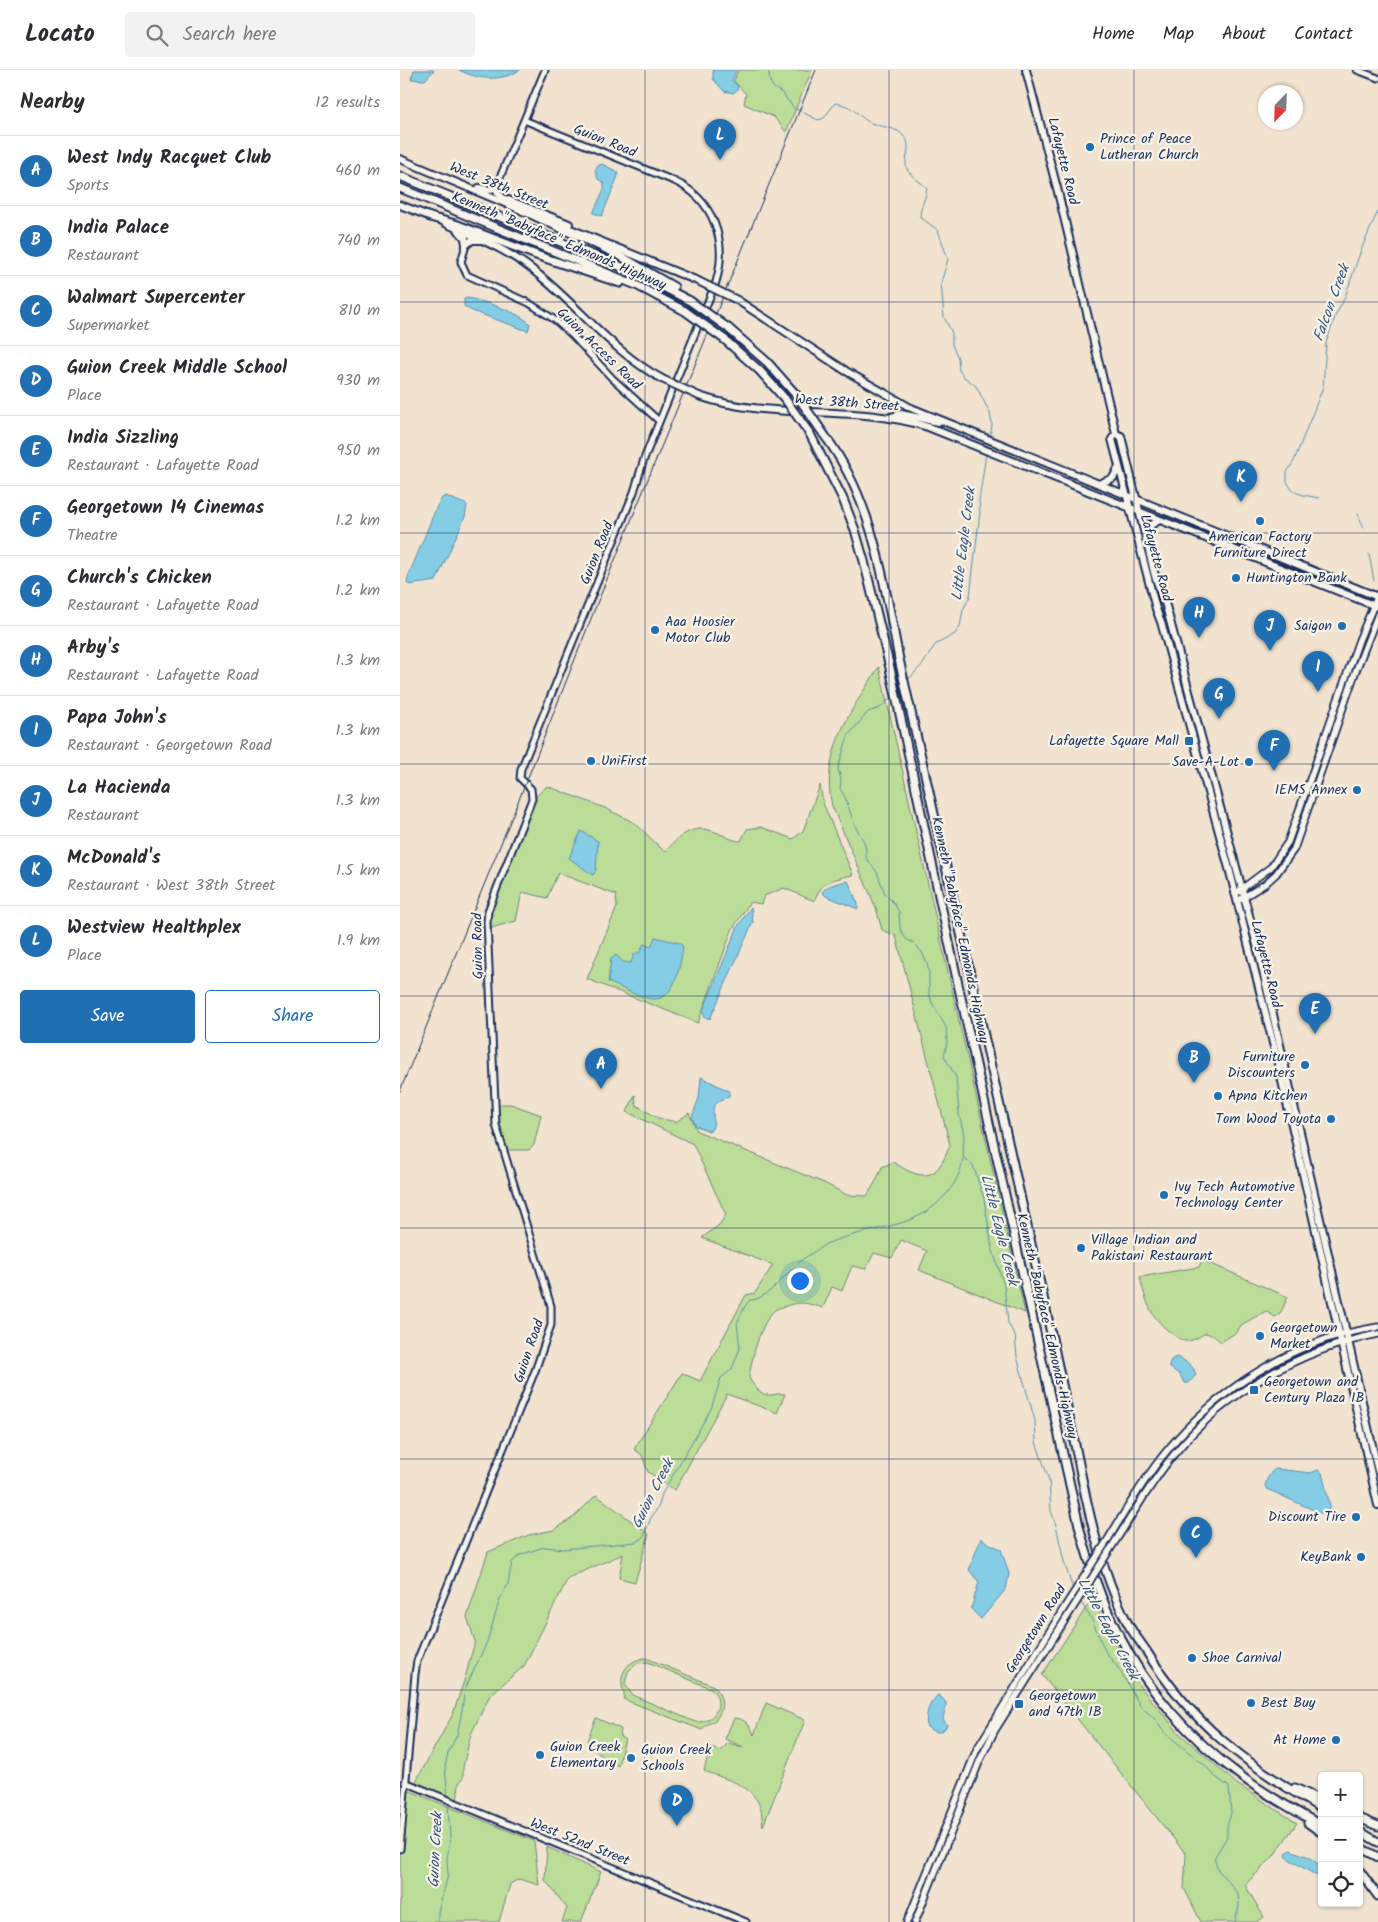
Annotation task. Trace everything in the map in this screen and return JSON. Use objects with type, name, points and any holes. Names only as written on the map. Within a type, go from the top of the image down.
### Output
[{"type":"highway","name":"Kenneth \"Babyface\" Edmonds Highway","points":[[400,176],[634,272],[690,301],[728,328],[767,362],[798,397],[836,450],[868,521],[879,558],[899,659],[1054,1343],[1098,1548],[1113,1592],[1129,1626],[1175,1692],[1203,1724],[1264,1774],[1318,1806]]},
{"type":"highway","name":"Kenneth \"Babyface\" Edmonds Highway","points":[[400,188],[654,294],[685,311],[724,339],[760,371],[785,399],[810,434],[843,499],[855,530],[890,668],[1080,1530],[1093,1573],[1117,1632],[1135,1663],[1155,1692],[1184,1726],[1232,1770],[1268,1795],[1318,1824]]},
{"type":"highway","points":[[522,210],[617,254],[670,284],[690,301]]},
{"type":"highway","points":[[430,216],[539,256],[654,294]]},
{"type":"highway","points":[[1227,1745],[1276,1777],[1318,1799]]},
{"type":"highway","points":[[1268,1795],[1318,1830]]},
{"type":"highway","points":[[1363,1820],[1378,1826]]},
{"type":"highway","points":[[1363,1833],[1378,1842]]},
{"type":"highway","points":[[1363,1849],[1378,1857]]},
{"type":"highway","points":[[1363,1875],[1378,1896]]},
{"type":"main road","name":"Lafayette Road","points":[[1026,70],[1060,197],[1116,434],[1121,436],[1144,534],[1243,889],[1343,1334]]},
{"type":"main road","name":"West 38th Street","points":[[400,159],[698,281],[737,300],[873,388],[897,401],[944,422],[1136,497],[1378,596]]},
{"type":"main road","points":[[456,182],[485,190],[492,190],[496,187],[502,197],[576,228],[598,240]]},
{"type":"main road","name":"West 38th Street","points":[[400,205],[484,240],[513,256],[537,273],[614,346],[635,363],[662,379],[700,396],[753,409],[853,413],[891,417],[928,427],[1376,606]]},
{"type":"main road","points":[[457,229],[465,238],[466,245],[474,240],[484,240]]},
{"type":"main road","points":[[891,417],[901,414],[932,422],[944,422]]},
{"type":"main road","name":"Lafayette Road","points":[[1116,434],[1112,439],[1129,507],[1236,898],[1378,1471]]},
{"type":"main road","points":[[1101,483],[1111,480],[1119,467]]},
{"type":"main road","points":[[1144,534],[1150,525],[1160,520]]},
{"type":"main road","points":[[1224,545],[1233,544],[1260,554],[1267,552]]},
{"type":"main road","points":[[1266,562],[1274,559],[1288,564],[1298,564]]},
{"type":"main road","points":[[1236,898],[1243,889],[1271,867],[1288,842],[1354,653],[1376,606],[1378,596]]},
{"type":"main road","points":[[1236,898],[1245,898],[1276,874],[1294,849],[1355,673],[1378,614]]},
{"type":"main road","name":"Georgetown Road","points":[[906,1922],[977,1749],[1107,1541],[1157,1464],[1180,1435],[1235,1386],[1262,1370],[1302,1349],[1343,1334],[1378,1327]]},
{"type":"main road","name":"Georgetown Road","points":[[915,1922],[980,1760],[998,1726],[1162,1470],[1185,1441],[1240,1392],[1274,1372],[1345,1342],[1378,1334]]},
{"type":"main road","name":"Lafayette Road","points":[[1345,1342],[1378,1505]]},
{"type":"street","points":[[496,187],[545,70]]},
{"type":"street","points":[[1357,70],[1378,78]]},
{"type":"street","name":"Guion Road","points":[[400,1849],[415,1674],[419,1658],[535,1371],[552,1321],[551,1306],[496,1125],[488,911],[532,799],[531,789],[520,778],[520,771],[634,492],[644,459],[718,276],[721,250],[719,233],[714,219],[704,205],[685,187],[524,120]]},
{"type":"street","name":"Guion Access Road","points":[[466,245],[461,262],[467,275],[528,303],[555,320],[659,422]]},
{"type":"street","name":"West 52nd Street","points":[[405,1782],[746,1922]]},
{"type":"green space","points":[[738,70],[812,70],[786,132],[774,117],[744,104],[746,94],[734,81]]},
{"type":"green space","points":[[879,667],[1025,1313],[919,1270],[927,1251],[901,1240],[892,1258],[874,1253],[866,1269],[852,1266],[842,1291],[832,1287],[823,1308],[800,1303],[777,1309],[770,1315],[758,1341],[749,1378],[758,1390],[764,1394],[785,1394],[777,1413],[727,1394],[675,1490],[648,1472],[642,1455],[634,1449],[682,1373],[700,1381],[746,1295],[755,1293],[773,1265],[702,1238],[719,1225],[726,1215],[693,1144],[627,1112],[635,1095],[636,1105],[658,1118],[676,1122],[689,1113],[697,1131],[824,1183],[847,1195],[867,1196],[882,1167],[893,1162],[916,1174],[928,1175],[939,1167],[950,1145],[896,936],[882,930],[876,908],[832,806],[829,787],[830,768],[840,733],[858,699]]},
{"type":"green space","points":[[820,785],[823,803],[853,875],[825,884],[814,901],[784,888],[764,896],[761,904],[750,902],[732,930],[698,1023],[587,979],[617,907],[616,895],[558,873],[547,898],[522,892],[516,921],[491,928],[488,911],[532,800],[547,786],[605,808],[635,823],[665,852],[681,836],[700,829],[741,841],[747,829],[761,827],[793,839],[803,831]]},
{"type":"green space","points":[[511,1104],[541,1115],[534,1145],[529,1150],[508,1150],[498,1118],[498,1106]]},
{"type":"green space","points":[[1202,1260],[1288,1297],[1280,1314],[1275,1317],[1266,1311],[1241,1325],[1237,1332],[1221,1342],[1214,1336],[1206,1333],[1190,1341],[1181,1340],[1160,1323],[1151,1310],[1147,1303],[1140,1277],[1199,1267]]},
{"type":"green space","points":[[596,1495],[649,1534],[635,1582],[619,1578],[623,1554],[568,1578],[524,1666],[490,1695],[471,1734],[463,1767],[463,1778],[459,1783],[457,1803],[414,1785],[453,1714],[465,1678],[475,1641],[467,1617],[488,1552],[529,1535],[554,1530],[574,1517]]},
{"type":"green space","points":[[1092,1599],[1138,1684],[1179,1733],[1237,1784],[1297,1823],[1272,1858],[1245,1885],[1264,1917],[1257,1922],[1201,1922],[1184,1888],[1186,1854],[1042,1675]]},
{"type":"green space","points":[[646,1658],[714,1686],[722,1703],[720,1712],[715,1720],[702,1730],[623,1699],[622,1679],[625,1669],[636,1660]],"holes":[[[648,1662],[712,1689],[718,1701],[716,1712],[708,1719],[695,1722],[632,1695],[625,1684],[628,1671],[638,1663]]]},
{"type":"green space","points":[[766,1703],[805,1720],[763,1826],[759,1805],[748,1790],[734,1782],[704,1771],[710,1748],[720,1751],[728,1743],[743,1747],[725,1739],[734,1718],[741,1719],[747,1723],[754,1735]]},
{"type":"green space","points":[[596,1718],[621,1729],[620,1737],[625,1739],[618,1766],[595,1751],[587,1741]]},
{"type":"green space","points":[[405,1789],[534,1841],[539,1885],[519,1879],[510,1884],[499,1922],[400,1922],[400,1849]]},
{"type":"green space","points":[[547,1847],[601,1872],[581,1922],[562,1922],[567,1908],[545,1880]]},
{"type":"water","points":[[414,70],[434,70],[425,80],[411,79]]},
{"type":"water","points":[[459,70],[520,70],[497,78],[482,78]]},
{"type":"water","points":[[713,70],[736,70],[732,81],[738,86],[737,90],[733,93],[724,91],[713,79]]},
{"type":"water","points":[[602,164],[618,172],[618,176],[602,216],[593,213],[604,189],[604,183],[598,179],[595,171],[597,166]]},
{"type":"water","points":[[467,298],[510,311],[530,324],[528,331],[472,311],[464,306],[464,299]]},
{"type":"water","points":[[446,496],[467,505],[465,517],[436,581],[410,585],[407,583],[408,577],[437,506],[442,498]]},
{"type":"water","points":[[581,831],[598,841],[596,870],[593,875],[569,858]]},
{"type":"water","points":[[848,881],[858,904],[858,909],[826,896],[822,892],[824,889],[837,883]]},
{"type":"water","points":[[751,907],[753,922],[710,1019],[705,1017],[703,1011],[738,926]]},
{"type":"water","points":[[655,937],[680,943],[683,947],[675,980],[667,994],[660,998],[647,998],[608,982],[611,959],[616,955],[623,962],[631,963],[634,954],[640,952],[644,944],[651,947]]},
{"type":"water","points":[[701,1077],[729,1091],[729,1096],[721,1100],[714,1107],[712,1129],[709,1131],[696,1126],[692,1117],[699,1098]]},
{"type":"water","points":[[1178,1357],[1189,1364],[1195,1372],[1196,1375],[1189,1383],[1185,1383],[1179,1374],[1169,1367],[1171,1360]]},
{"type":"water","points":[[1276,1469],[1311,1473],[1318,1470],[1322,1473],[1330,1506],[1327,1513],[1320,1513],[1267,1489],[1265,1486],[1268,1478]]},
{"type":"water","points":[[981,1538],[1001,1549],[1009,1574],[1006,1589],[981,1619],[971,1609],[979,1582],[969,1570]]},
{"type":"water","points":[[938,1695],[946,1703],[943,1719],[947,1725],[941,1732],[933,1731],[927,1727],[926,1718],[930,1706]]},
{"type":"water","points":[[1290,1850],[1309,1857],[1318,1864],[1318,1877],[1287,1858],[1286,1853]]},
{"type":"waterway","name":"Little Eagle Creek","points":[[767,70],[770,82],[774,88],[782,93],[794,108],[818,120],[824,118],[835,103],[842,104],[871,123],[899,132],[906,139],[908,143],[906,162],[908,172],[927,188],[920,217],[938,230],[948,259],[941,283],[944,317],[952,333],[952,345],[958,358],[959,370],[964,377],[976,386],[990,413],[992,425],[990,438]]},
{"type":"waterway","name":"Falcon Creek","points":[[1319,498],[1293,491],[1287,482],[1287,472],[1294,461],[1323,387],[1326,343],[1335,317],[1345,297],[1361,250],[1378,211]]},
{"type":"waterway","name":"Little Eagle Creek","points":[[907,681],[923,664],[935,645],[955,634],[960,627],[963,610],[970,596],[980,512],[979,501],[986,454]]},
{"type":"waterway","name":"Falcon Creek","points":[[1358,514],[1364,528]]},
{"type":"waterway","name":"Falcon Creek","points":[[1369,554],[1374,581]]},
{"type":"waterway","name":"Little Eagle Creek","points":[[892,697],[880,708],[868,712],[848,736],[838,768],[841,780],[840,789],[847,801],[854,823],[864,843],[866,858],[877,872],[885,894],[899,912],[900,929],[906,939],[914,943],[922,952],[929,972],[929,993],[932,1003],[946,1027],[947,1042],[944,1056],[956,1077],[959,1114],[964,1135],[963,1157],[973,1165],[984,1199],[992,1248],[1004,1285],[1008,1323],[1015,1336],[1017,1357],[1035,1421],[1036,1442],[1049,1480],[1051,1511],[1073,1589]]},
{"type":"waterway","name":"Guion Creek","points":[[448,1798],[445,1767],[448,1753],[457,1735],[465,1689],[487,1642],[500,1599],[508,1584],[512,1562],[520,1555],[544,1547],[563,1549],[636,1542],[643,1538],[651,1518],[659,1506],[662,1494],[711,1409],[721,1378],[732,1369],[740,1348],[737,1323],[750,1300],[764,1295],[806,1257],[826,1244],[907,1221],[927,1211],[936,1205],[951,1189],[961,1169],[963,1159]]},
{"type":"waterway","name":"Little Eagle Creek","points":[[1080,1601],[1092,1620],[1105,1651],[1119,1669],[1141,1707],[1153,1717],[1164,1732],[1229,1787],[1231,1813],[1227,1827],[1227,1837],[1214,1858],[1218,1870],[1238,1893],[1239,1906],[1235,1922]]},
{"type":"waterway","name":"Guion Creek","points":[[438,1922],[438,1912],[448,1875],[447,1859],[450,1839],[448,1802]]},
{"type":"railway","points":[[400,1091],[816,70]]},
{"type":"place","name":"Prince of Peace Lutheran Church","points":[[1090,147]]},
{"type":"place","name":"Westview Healthplex","points":[[720,160]]},
{"type":"place","name":"McDonald's","points":[[1241,502]]},
{"type":"place","name":"American Factory Furniture Direct","points":[[1260,521]]},
{"type":"place","name":"Huntington Bank","points":[[1236,578]]},
{"type":"place","name":"Saigon","points":[[1342,626]]},
{"type":"place","name":"Aaa Hoosier Motor Club","points":[[655,630]]},
{"type":"place","name":"Arby's","points":[[1199,638]]},
{"type":"place","name":"La Hacienda","points":[[1270,651]]},
{"type":"place","name":"Papa John's","points":[[1318,692]]},
{"type":"place","name":"Church's Chicken","points":[[1219,719]]},
{"type":"place","name":"Lafayette Square Mall","points":[[1189,741]]},
{"type":"place","name":"UniFirst","points":[[591,761]]},
{"type":"place","name":"Save-A-Lot","points":[[1249,762]]},
{"type":"place","name":"Georgetown 14 Cinemas","points":[[1274,771]]},
{"type":"place","name":"IEMS Annex","points":[[1357,790]]},
{"type":"place","name":"India Sizzling","points":[[1315,1034]]},
{"type":"place","name":"Furniture Discounters","points":[[1305,1065]]},
{"type":"place","name":"India Palace","points":[[1194,1083]]},
{"type":"place","name":"West Indy Racquet Club","points":[[601,1089]]},
{"type":"place","name":"Apna Kitchen","points":[[1218,1096]]},
{"type":"place","name":"Tom Wood Toyota","points":[[1331,1119]]},
{"type":"place","name":"Ivy Tech Automotive Technology Center","points":[[1164,1195]]},
{"type":"place","name":"Village Indian and Pakistani Restaurant","points":[[1081,1248]]},
{"type":"place","name":"Georgetown Market","points":[[1260,1336]]},
{"type":"place","name":"Georgetown and Century Plaza IB","points":[[1254,1390]]},
{"type":"place","name":"Discount Tire","points":[[1356,1517]]},
{"type":"place","name":"KeyBank","points":[[1361,1557]]},
{"type":"place","name":"Walmart Supercenter","points":[[1196,1558]]},
{"type":"place","name":"Shoe Carnival","points":[[1192,1658]]},
{"type":"place","name":"Best Buy","points":[[1251,1703]]},
{"type":"place","name":"Georgetown and 47th IB","points":[[1019,1704]]},
{"type":"place","name":"At Home","points":[[1336,1740]]},
{"type":"place","name":"Guion Creek Elementary","points":[[540,1755]]},
{"type":"place","name":"Guion Creek Schools","points":[[631,1758]]},
{"type":"place","name":"Guion Creek Middle School","points":[[677,1826]]}]
